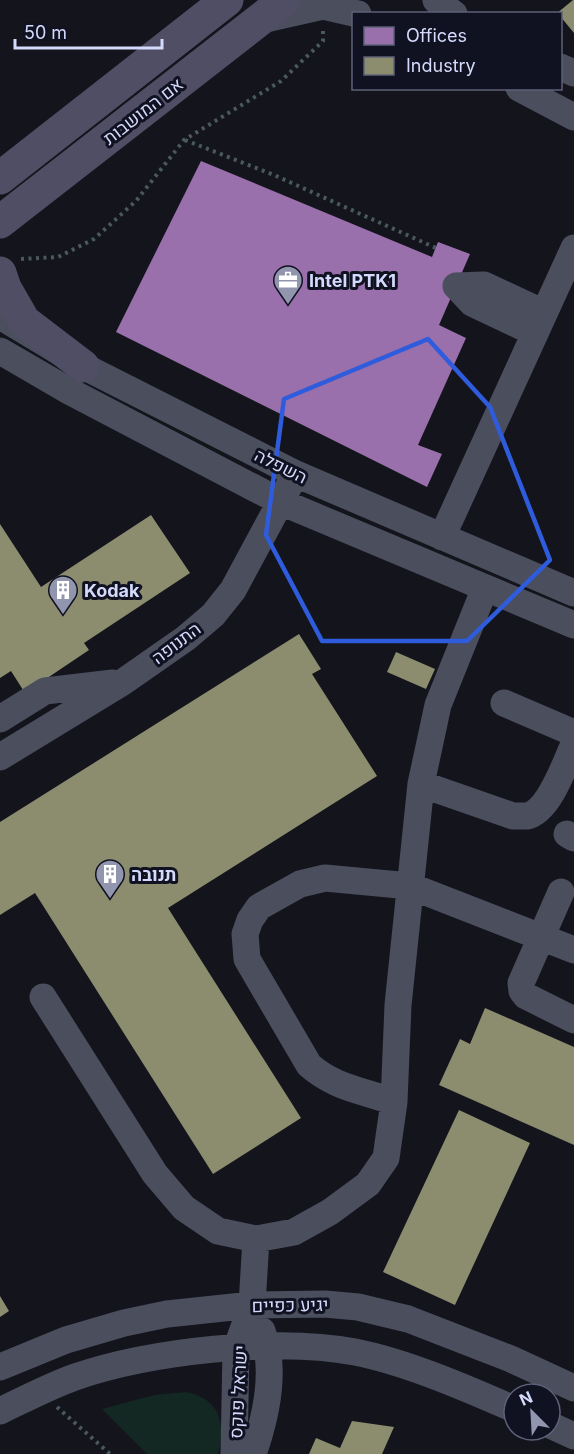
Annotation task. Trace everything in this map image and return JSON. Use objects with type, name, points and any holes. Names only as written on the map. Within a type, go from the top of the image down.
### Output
[{"type":"main road","name":"אם המושבות","points":[[0,178],[227,0]]},
{"type":"main road","name":"אם המושבות","points":[[4,243],[273,10]]},
{"type":"main road","points":[[4,243],[5,288],[24,321],[83,366]]},
{"type":"street","points":[[436,0],[451,12]]},
{"type":"street","points":[[273,10],[323,6],[352,13]]},
{"type":"street","points":[[523,90],[574,117]]},
{"type":"street","points":[[442,537],[574,248]]},
{"type":"street","name":"השפלה","points":[[0,316],[83,366],[296,474],[574,593]]},
{"type":"street","name":"השפלה","points":[[0,351],[69,392],[281,502],[574,626]]},
{"type":"street","name":"התנופה","points":[[0,757],[123,682],[186,638],[213,615],[233,590],[296,474]]},
{"type":"street","points":[[43,998],[155,1174],[184,1208],[218,1232],[256,1239],[294,1232],[330,1212],[368,1184],[386,1158],[394,1102],[398,1005],[421,784],[438,705],[485,588]]},
{"type":"street","points":[[0,719],[45,691],[123,682]]},
{"type":"street","points":[[504,702],[574,733]]},
{"type":"street","points":[[421,784],[513,816],[528,816],[547,801],[574,744]]},
{"type":"street","points":[[394,1102],[342,1086],[323,1077],[309,1065],[247,959],[245,934],[258,907],[300,884],[325,878],[410,886],[574,950]]},
{"type":"street","points":[[561,892],[521,983],[522,991],[526,996],[574,1020]]},
{"type":"street","points":[[252,1305],[256,1239]]},
{"type":"street","name":"יגיע כפיים","points":[[0,1367],[66,1340],[124,1323],[167,1314],[295,1303],[347,1306],[408,1319],[511,1359],[574,1388]]},
{"type":"street","name":"ישראל פוקס","points":[[252,1305],[268,1347],[265,1411],[253,1454]]},
{"type":"street","name":"ישראל פוקס","points":[[234,1454],[236,1349],[252,1305]]},
{"type":"street","points":[[0,1411],[75,1377],[124,1365],[172,1356],[268,1347],[324,1348],[388,1360],[502,1404]]},
{"type":"path","points":[[4,243],[58,257],[94,239],[136,201],[184,140],[281,81],[323,41],[323,6]]},
{"type":"path","points":[[184,140],[274,175],[436,248]]},
{"type":"path","points":[[40,1393],[110,1454]]},
{"type":"highlighted area","points":[[428,339],[490,407],[550,560],[467,641],[322,641],[266,535],[284,399]]},
{"type":"green space","points":[[186,1392],[206,1400],[218,1414],[221,1432],[218,1454],[147,1454],[102,1409],[154,1395]]},
{"type":"building: Offices","name":"Intel PTK1","points":[[201,161],[432,257],[438,242],[470,254],[439,325],[466,338],[418,445],[442,454],[427,487],[116,332]]},
{"type":"building: Industry","points":[[574,0],[574,33],[562,18],[562,12],[558,12]]},
{"type":"building: Industry","name":"Kodak","points":[[151,515],[190,573],[84,643],[89,650],[25,693],[11,671],[0,678],[0,524],[41,587]]},
{"type":"building: Industry","name":"תנובה","points":[[299,634],[321,669],[312,674],[377,776],[168,908],[301,1118],[213,1174],[35,893],[0,915],[0,822]]},
{"type":"building: Industry","points":[[396,652],[435,669],[426,689],[387,672]]},
{"type":"building: Industry","points":[[485,1008],[574,1047],[574,1145],[439,1085],[460,1039],[470,1044]]},
{"type":"building: Industry","points":[[459,1110],[530,1143],[455,1305],[383,1272]]},
{"type":"building: Industry","points":[[0,1296],[9,1311],[0,1317]]},
{"type":"building: Industry","points":[[352,1421],[394,1427],[382,1454],[309,1454],[316,1438],[340,1448]]},
{"type":"place","name":"Intel PTK1","points":[[288,306]]},
{"type":"place","name":"Kodak","points":[[63,616]]},
{"type":"place","name":"תנובה","points":[[110,900]]}]
